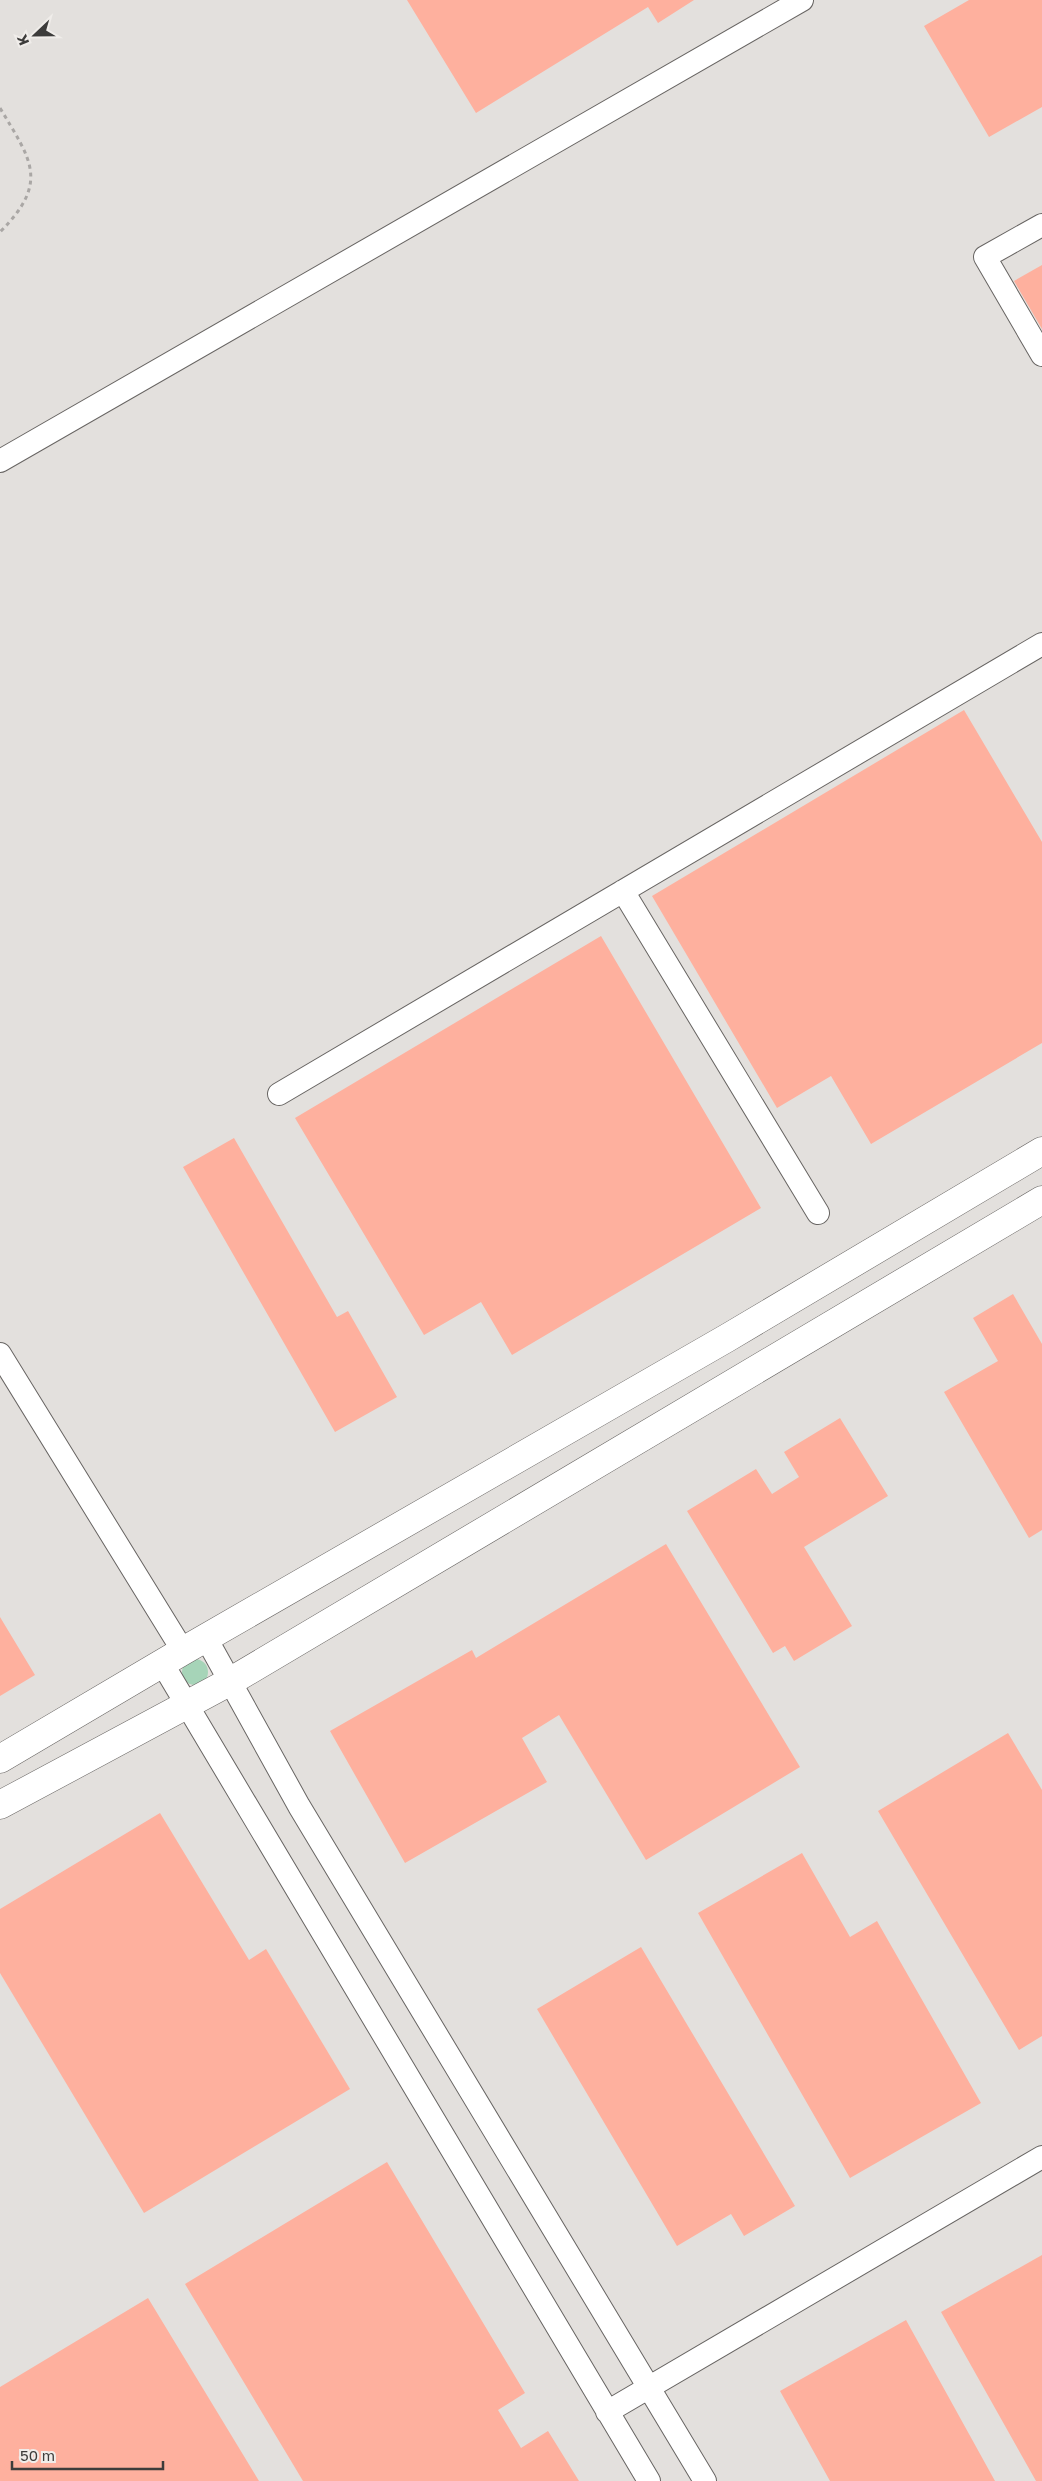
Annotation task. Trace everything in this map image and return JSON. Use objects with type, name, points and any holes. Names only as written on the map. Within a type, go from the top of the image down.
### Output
[{"type":"street","points":[[0,461],[802,0]]},
{"type":"street","points":[[1042,225],[985,257],[1042,355]]},
{"type":"street","points":[[279,1094],[1042,644]]},
{"type":"street","points":[[624,891],[818,1213]]},
{"type":"street","points":[[0,1759],[172,1657],[727,1338],[1042,1151]]},
{"type":"street","points":[[0,1805],[231,1681],[1042,1200]]},
{"type":"street","points":[[727,1338],[749,1374]]},
{"type":"street","points":[[0,1354],[172,1657],[187,1705],[648,2481]]},
{"type":"street","points":[[206,1638],[299,1806],[705,2481]]},
{"type":"street","points":[[607,2412],[1042,2157]]},
{"type":"path","points":[[0,108],[26,152],[31,170],[30,189],[23,206],[0,232]]},
{"type":"green space","points":[[195,1659],[204,1663],[208,1672],[204,1681],[195,1685],[186,1681],[182,1672],[186,1663]]},
{"type":"building","points":[[407,0],[694,0],[658,23],[648,7],[476,113]]},
{"type":"building","points":[[969,0],[1042,0],[1042,107],[989,137],[924,26]]},
{"type":"building","points":[[1042,265],[1042,329],[1014,281]]},
{"type":"building","points":[[964,710],[1042,842],[1042,1043],[871,1144],[831,1076],[777,1108],[652,896]]},
{"type":"building","points":[[601,936],[761,1208],[512,1355],[481,1302],[424,1335],[295,1118]]},
{"type":"building","points":[[234,1138],[337,1317],[348,1311],[397,1397],[335,1432],[183,1167]]},
{"type":"building","points":[[1013,1294],[1042,1344],[1042,1530],[1029,1538],[944,1392],[998,1361],[973,1318]]},
{"type":"building","points":[[840,1418],[888,1496],[804,1547],[852,1626],[794,1661],[785,1646],[773,1653],[687,1511],[756,1469],[772,1494],[799,1477],[784,1452]]},
{"type":"building","points":[[666,1544],[800,1767],[646,1860],[559,1715],[522,1738],[547,1782],[405,1863],[330,1731],[472,1650],[476,1658]]},
{"type":"building","points":[[0,1617],[35,1675],[0,1696]]},
{"type":"building","points":[[1008,1733],[1042,1790],[1042,2036],[1019,2050],[878,1811]]},
{"type":"building","points":[[160,1813],[249,1960],[266,1949],[350,2089],[144,2213],[0,1973],[0,1909]]},
{"type":"building","points":[[802,1853],[850,1937],[877,1921],[981,2103],[850,2178],[698,1913]]},
{"type":"building","points":[[641,1947],[795,2206],[744,2236],[731,2214],[677,2246],[537,2009]]},
{"type":"building","points":[[387,2162],[525,2393],[498,2410],[521,2448],[548,2431],[579,2481],[303,2481],[185,2284]]},
{"type":"building","points":[[1042,2255],[1042,2481],[1036,2481],[941,2312]]},
{"type":"building","points":[[148,2298],[259,2481],[0,2481],[0,2387]]},
{"type":"building","points":[[906,2320],[995,2481],[830,2481],[780,2391]]}]
